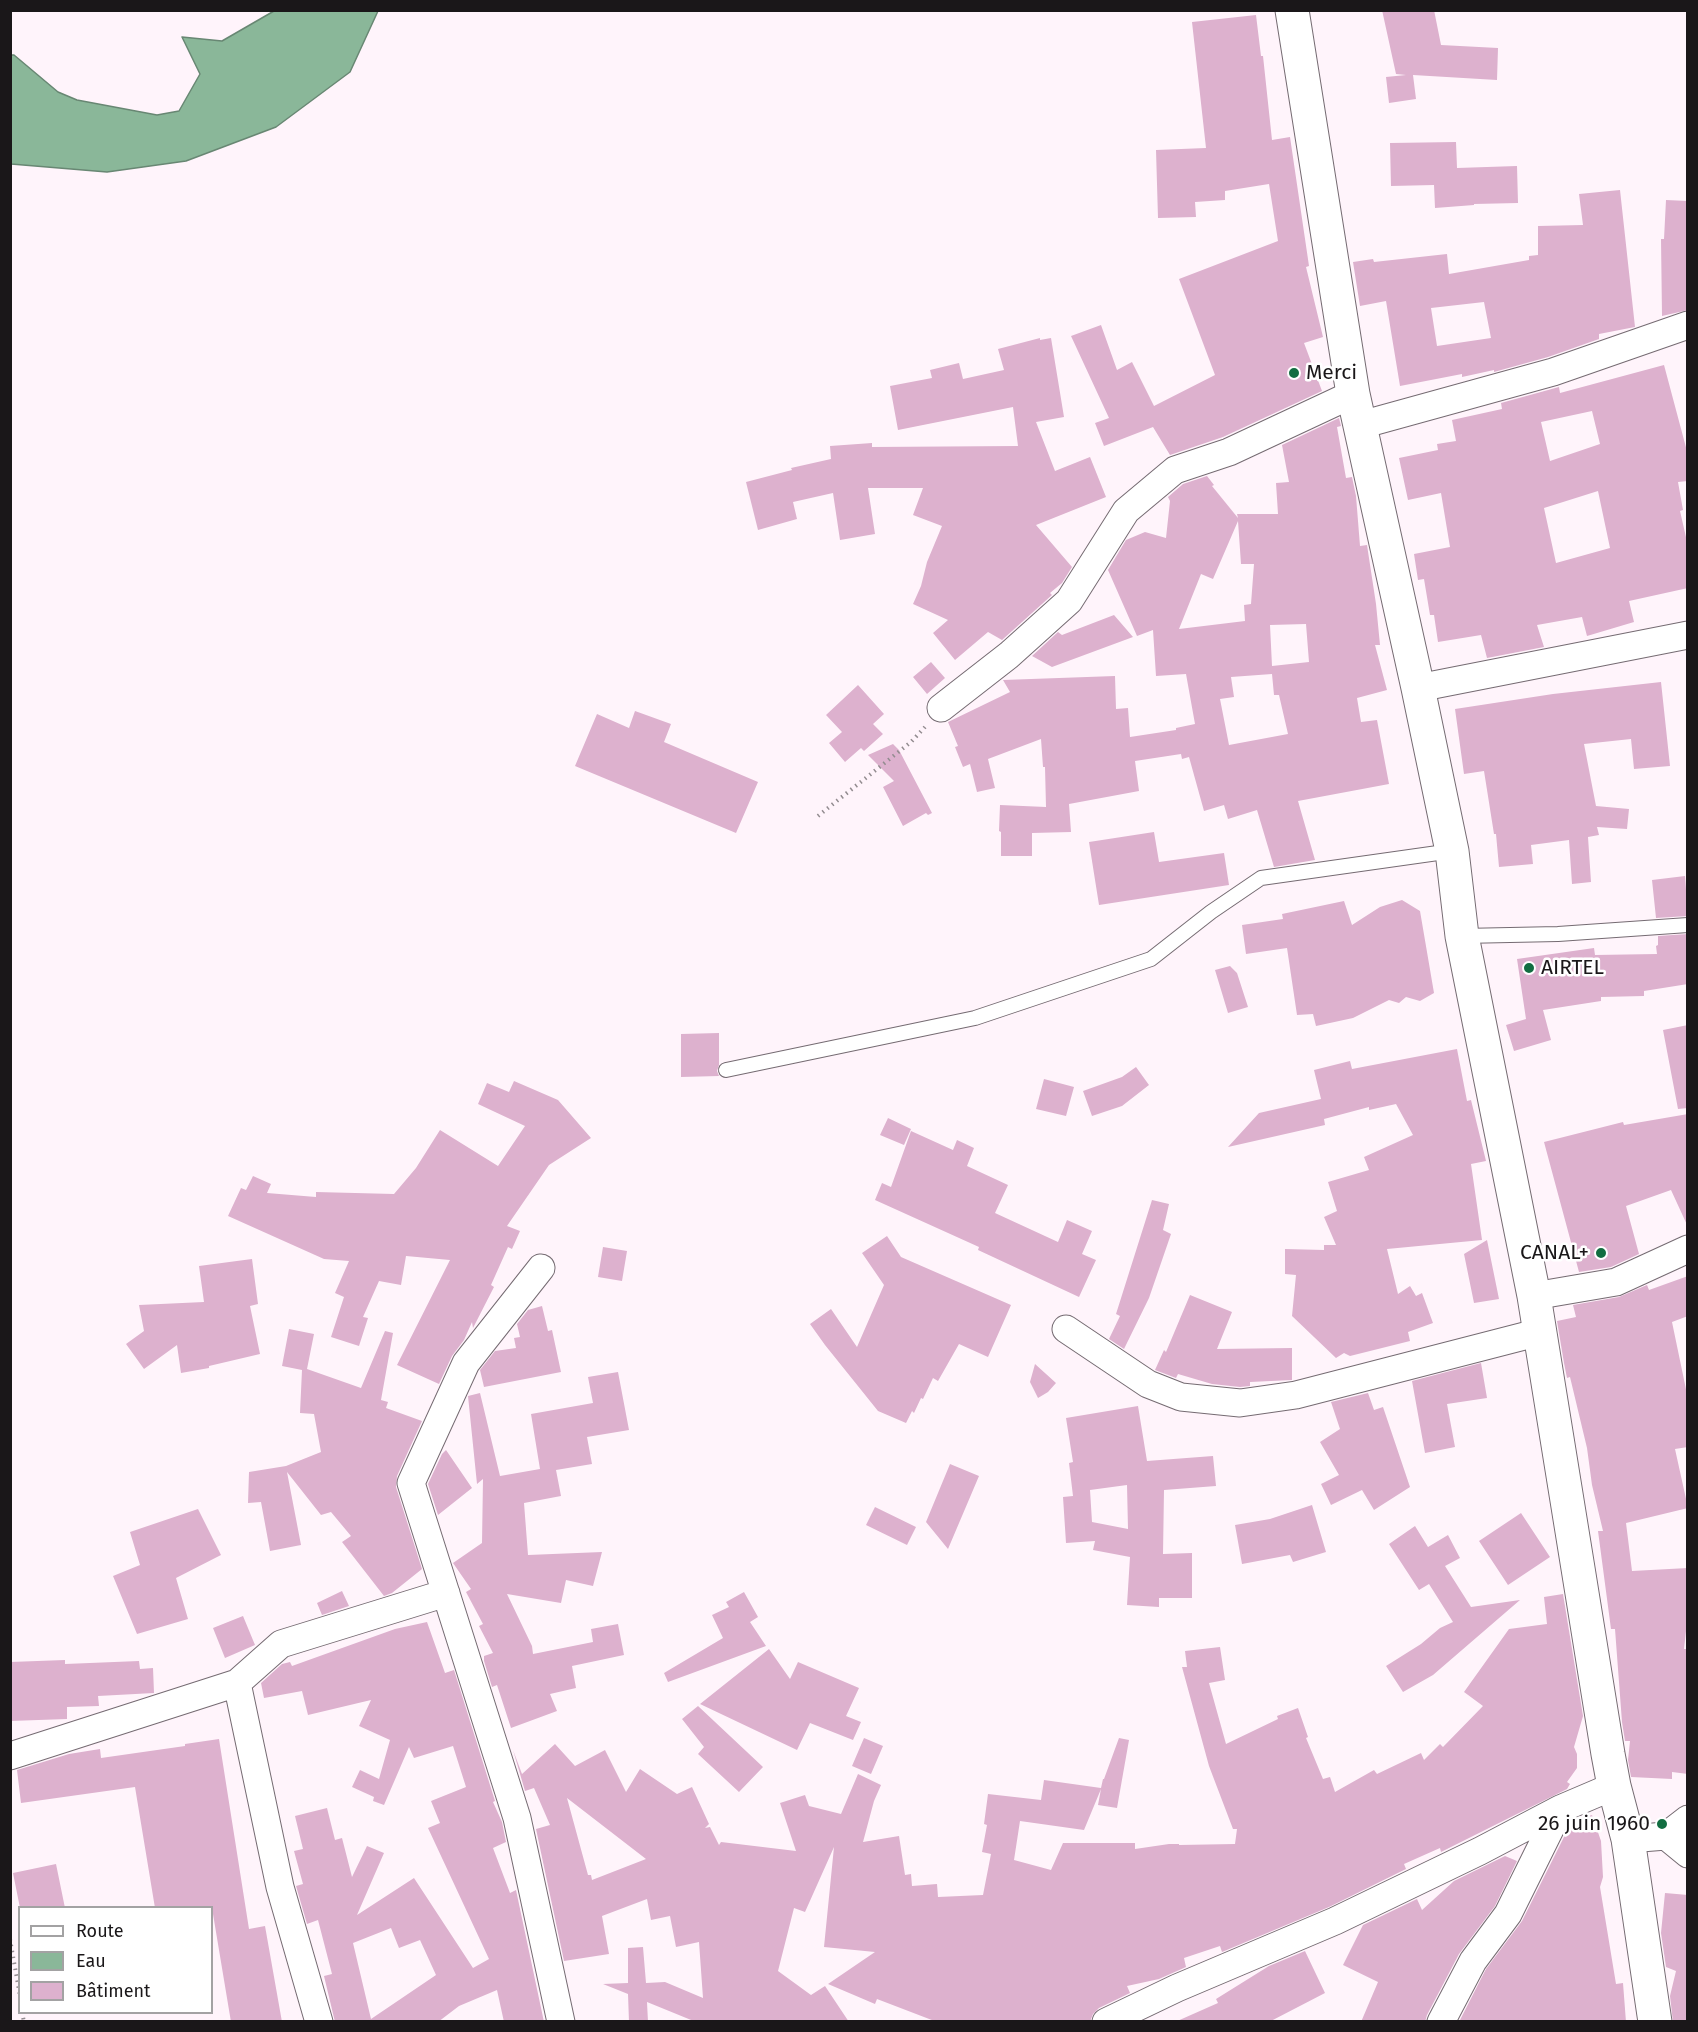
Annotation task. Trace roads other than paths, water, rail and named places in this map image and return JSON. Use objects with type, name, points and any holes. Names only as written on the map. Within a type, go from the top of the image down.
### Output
[{"type":"main road","points":[[1292,10],[1357,410],[1419,688],[1452,850],[1462,936],[1534,1296],[1614,1786],[1628,1839],[1655,2022]]},
{"type":"street","points":[[941,708],[1010,655],[1069,601],[1126,511],[1175,470],[1357,410],[1553,372],[1688,325]]},
{"type":"street","points":[[1419,688],[1688,635]]},
{"type":"street","points":[[1534,1296],[1616,1282],[1688,1249]]},
{"type":"street","points":[[541,1268],[466,1363],[411,1483],[517,1818],[561,2022]]},
{"type":"street","points":[[1066,1329],[1148,1384],[1181,1397],[1240,1403],[1296,1395],[1540,1332]]},
{"type":"street","points":[[10,1756],[237,1683],[281,1644],[446,1593]]},
{"type":"street","points":[[237,1683],[280,1887],[318,2022]]},
{"type":"street","points":[[1106,2022],[1177,1988],[1335,1921],[1480,1851],[1560,1809],[1614,1786]]},
{"type":"street","points":[[1441,2022],[1473,1960],[1508,1914],[1560,1809]]},
{"type":"street","points":[[1628,1839],[1666,1836],[1688,1819]]},
{"type":"street","points":[[1666,1836],[1688,1854]]},
{"type":"lane","points":[[726,1070],[975,1018],[1151,959],[1210,912],[1261,878],[1452,850]]},
{"type":"lane","points":[[1462,936],[1558,934],[1688,924]]},
{"type":"water","points":[[274,11],[378,11],[350,72],[276,127],[186,161],[107,172],[11,164],[11,55],[14,55],[58,92],[77,100],[157,115],[179,111],[200,74],[182,37],[222,41]]},
{"type":"place","name":"Merci","points":[[1294,373]]},
{"type":"place","name":"AIRTEL","points":[[1529,968]]},
{"type":"place","name":"CANAL+","points":[[1601,1253]]},
{"type":"place","name":"26 juin 1960","points":[[1662,1824]]}]
